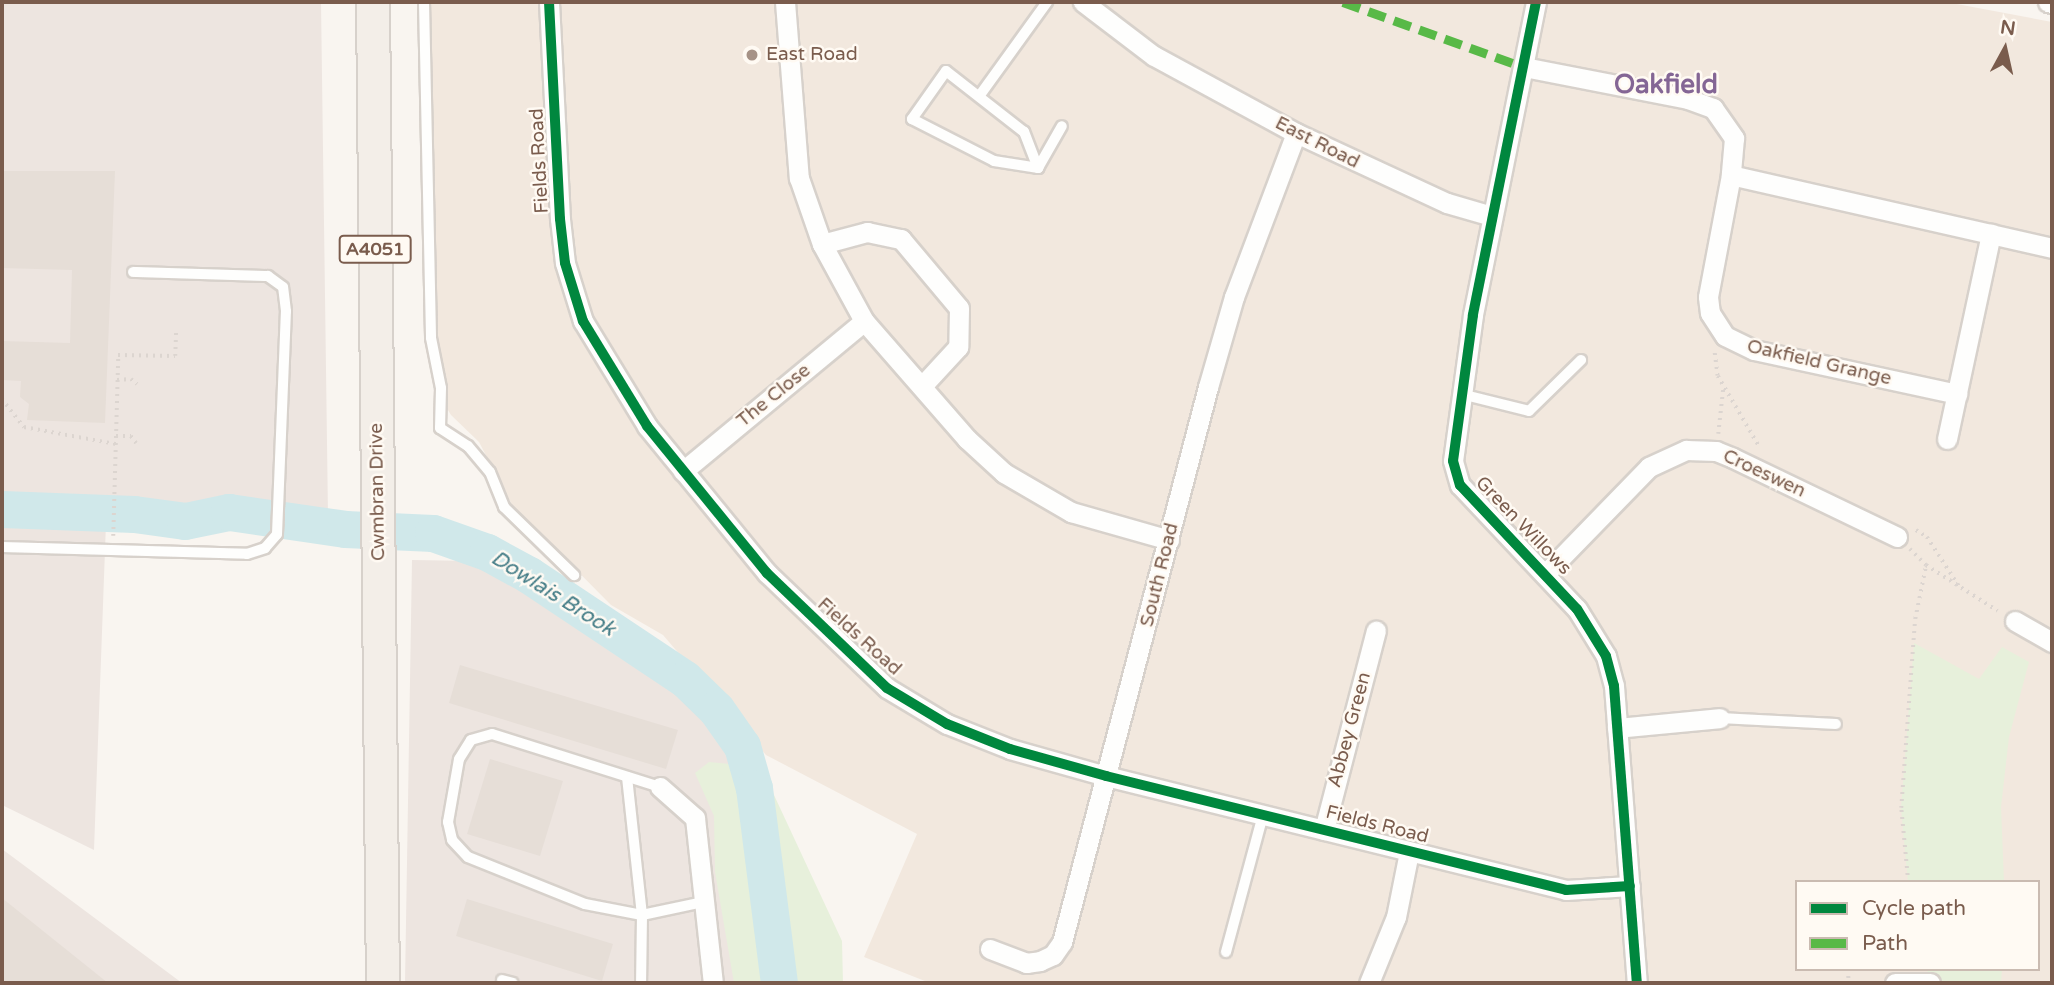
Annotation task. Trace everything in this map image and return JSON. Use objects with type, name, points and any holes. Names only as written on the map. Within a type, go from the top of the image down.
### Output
[{"type":"main road","name":"Cwmbran Drive","points":[[373,2],[383,983]]},
{"type":"street","name":"Fields Road","points":[[549,2],[565,263],[583,321],[614,379],[683,471],[767,573],[887,688],[947,724],[1010,749],[1106,776],[1566,890],[1630,886]]},
{"type":"street","points":[[785,2],[799,178],[822,244],[864,321],[967,439],[1004,473],[1041,497],[1071,512],[1169,540]]},
{"type":"street","name":"East Road","points":[[1083,2],[1154,56],[1296,133],[1437,199],[1492,216]]},
{"type":"street","name":"Green Willows","points":[[1536,2],[1492,216],[1460,394],[1453,461],[1460,485],[1546,573],[1577,609],[1606,656],[1617,727],[1637,983]]},
{"type":"street","name":"Oakfield Grange","points":[[1524,67],[1688,99],[1713,108],[1734,138],[1731,175],[1707,297],[1710,313],[1725,336],[1754,350],[1957,394]]},
{"type":"street","name":"South Road","points":[[990,949],[1026,962],[1040,961],[1053,955],[1062,942],[1234,297],[1296,133]]},
{"type":"street","points":[[1731,175],[2052,248]]},
{"type":"street","points":[[822,244],[867,232],[901,239],[959,307],[958,347],[922,386]]},
{"type":"street","points":[[1947,439],[1991,234]]},
{"type":"street","name":"The Close","points":[[683,471],[864,321]]},
{"type":"street","name":"Croeswen","points":[[1546,573],[1659,458],[1686,450],[1716,451],[1904,532]]},
{"type":"street","points":[[2015,621],[2052,642]]},
{"type":"street","name":"Abbey Green","points":[[1324,830],[1376,631]]},
{"type":"street","points":[[1617,727],[1720,718]]},
{"type":"street","points":[[660,787],[695,818],[713,983]]},
{"type":"street","points":[[1369,983],[1396,918],[1409,852]]},
{"type":"street","points":[[1895,983],[1930,983]]},
{"type":"lane","points":[[424,2],[431,338],[441,388],[440,428],[468,446],[490,472],[503,507],[573,575]]},
{"type":"lane","points":[[980,95],[1047,2]]},
{"type":"lane","points":[[946,71],[1024,132],[1038,168],[994,161],[912,119],[946,71]]},
{"type":"lane","points":[[1038,168],[1062,126]]},
{"type":"lane","points":[[2,547],[247,554],[264,548],[280,529],[286,311],[283,287],[268,276],[133,272]]},
{"type":"lane","points":[[1460,394],[1529,411],[1581,360]]},
{"type":"lane","points":[[1720,718],[1836,724]]},
{"type":"lane","points":[[660,787],[492,734],[471,740],[459,758],[448,822],[452,840],[468,857],[584,904],[642,915],[703,902]]},
{"type":"lane","points":[[627,777],[642,915],[641,983]]},
{"type":"lane","points":[[1226,952],[1263,815]]},
{"type":"lane","points":[[502,980],[513,983]]},
{"type":"path","points":[[113,549],[118,355],[175,356],[176,329]]},
{"type":"path","points":[[1725,336],[1714,358],[1723,387],[1765,452]]},
{"type":"path","points":[[117,380],[131,379],[136,384]]},
{"type":"path","points":[[1716,451],[1723,387]]},
{"type":"path","points":[[2,399],[24,427],[116,444]]},
{"type":"path","points":[[116,436],[131,436],[136,443]]},
{"type":"path","points":[[1904,532],[1927,537],[1959,586]]},
{"type":"path","points":[[1908,880],[1901,808],[1915,619],[1926,565],[2015,621]]},
{"type":"shaded area","points":[[2,2],[321,2],[328,515],[106,523],[94,850],[2,805]]},
{"type":"shaded area","points":[[418,2],[1946,2],[2052,22],[2052,983],[930,983],[864,957],[917,834],[766,755],[663,635],[611,605],[512,505],[479,442],[451,415],[435,389],[426,276]]},
{"type":"shaded area","points":[[412,560],[473,561],[690,675],[768,799],[786,983],[405,983]]},
{"type":"shaded area","points":[[2,849],[182,983],[2,983]]},
{"type":"green space","points":[[1914,643],[1979,679],[2002,647],[2029,662],[2009,737],[2001,807],[2004,880],[1908,880],[1901,808]]},
{"type":"green space","points":[[709,762],[761,767],[842,941],[843,983],[734,983],[715,872],[714,816],[695,773]]},
{"type":"green space","points":[[1927,971],[2002,971],[2001,983],[1930,983]]},
{"type":"building","points":[[2,171],[115,171],[105,423],[27,420],[29,404],[20,397],[21,381],[2,380],[2,341],[70,343],[72,270],[2,268]]},
{"type":"building","points":[[460,665],[678,730],[666,769],[449,703]]},
{"type":"building","points":[[490,759],[563,781],[540,856],[467,834]]},
{"type":"building","points":[[2,898],[108,983],[2,983]]},
{"type":"building","points":[[467,899],[613,944],[602,981],[456,936]]},
{"type":"waterway","name":"Dowlais Brook","points":[[2,509],[134,514],[185,521],[229,512],[345,529],[433,533],[487,552],[529,575],[685,679],[716,709],[742,746],[754,788],[779,983]]},
{"type":"marked path","points":[[1343,2],[1524,67]]},
{"type":"cycle path","points":[[549,2],[560,219],[565,263],[583,321],[647,426],[767,573],[887,688],[947,724],[1010,749],[1106,776],[1566,890],[1630,886]]},
{"type":"cycle path","points":[[1536,2],[1473,315],[1453,461],[1460,485],[1577,609],[1606,656],[1614,686],[1637,983]]},
{"type":"place","name":"East Road","points":[[752,55]]},
{"type":"district","name":"Oakfield","points":[[1666,85]]}]
